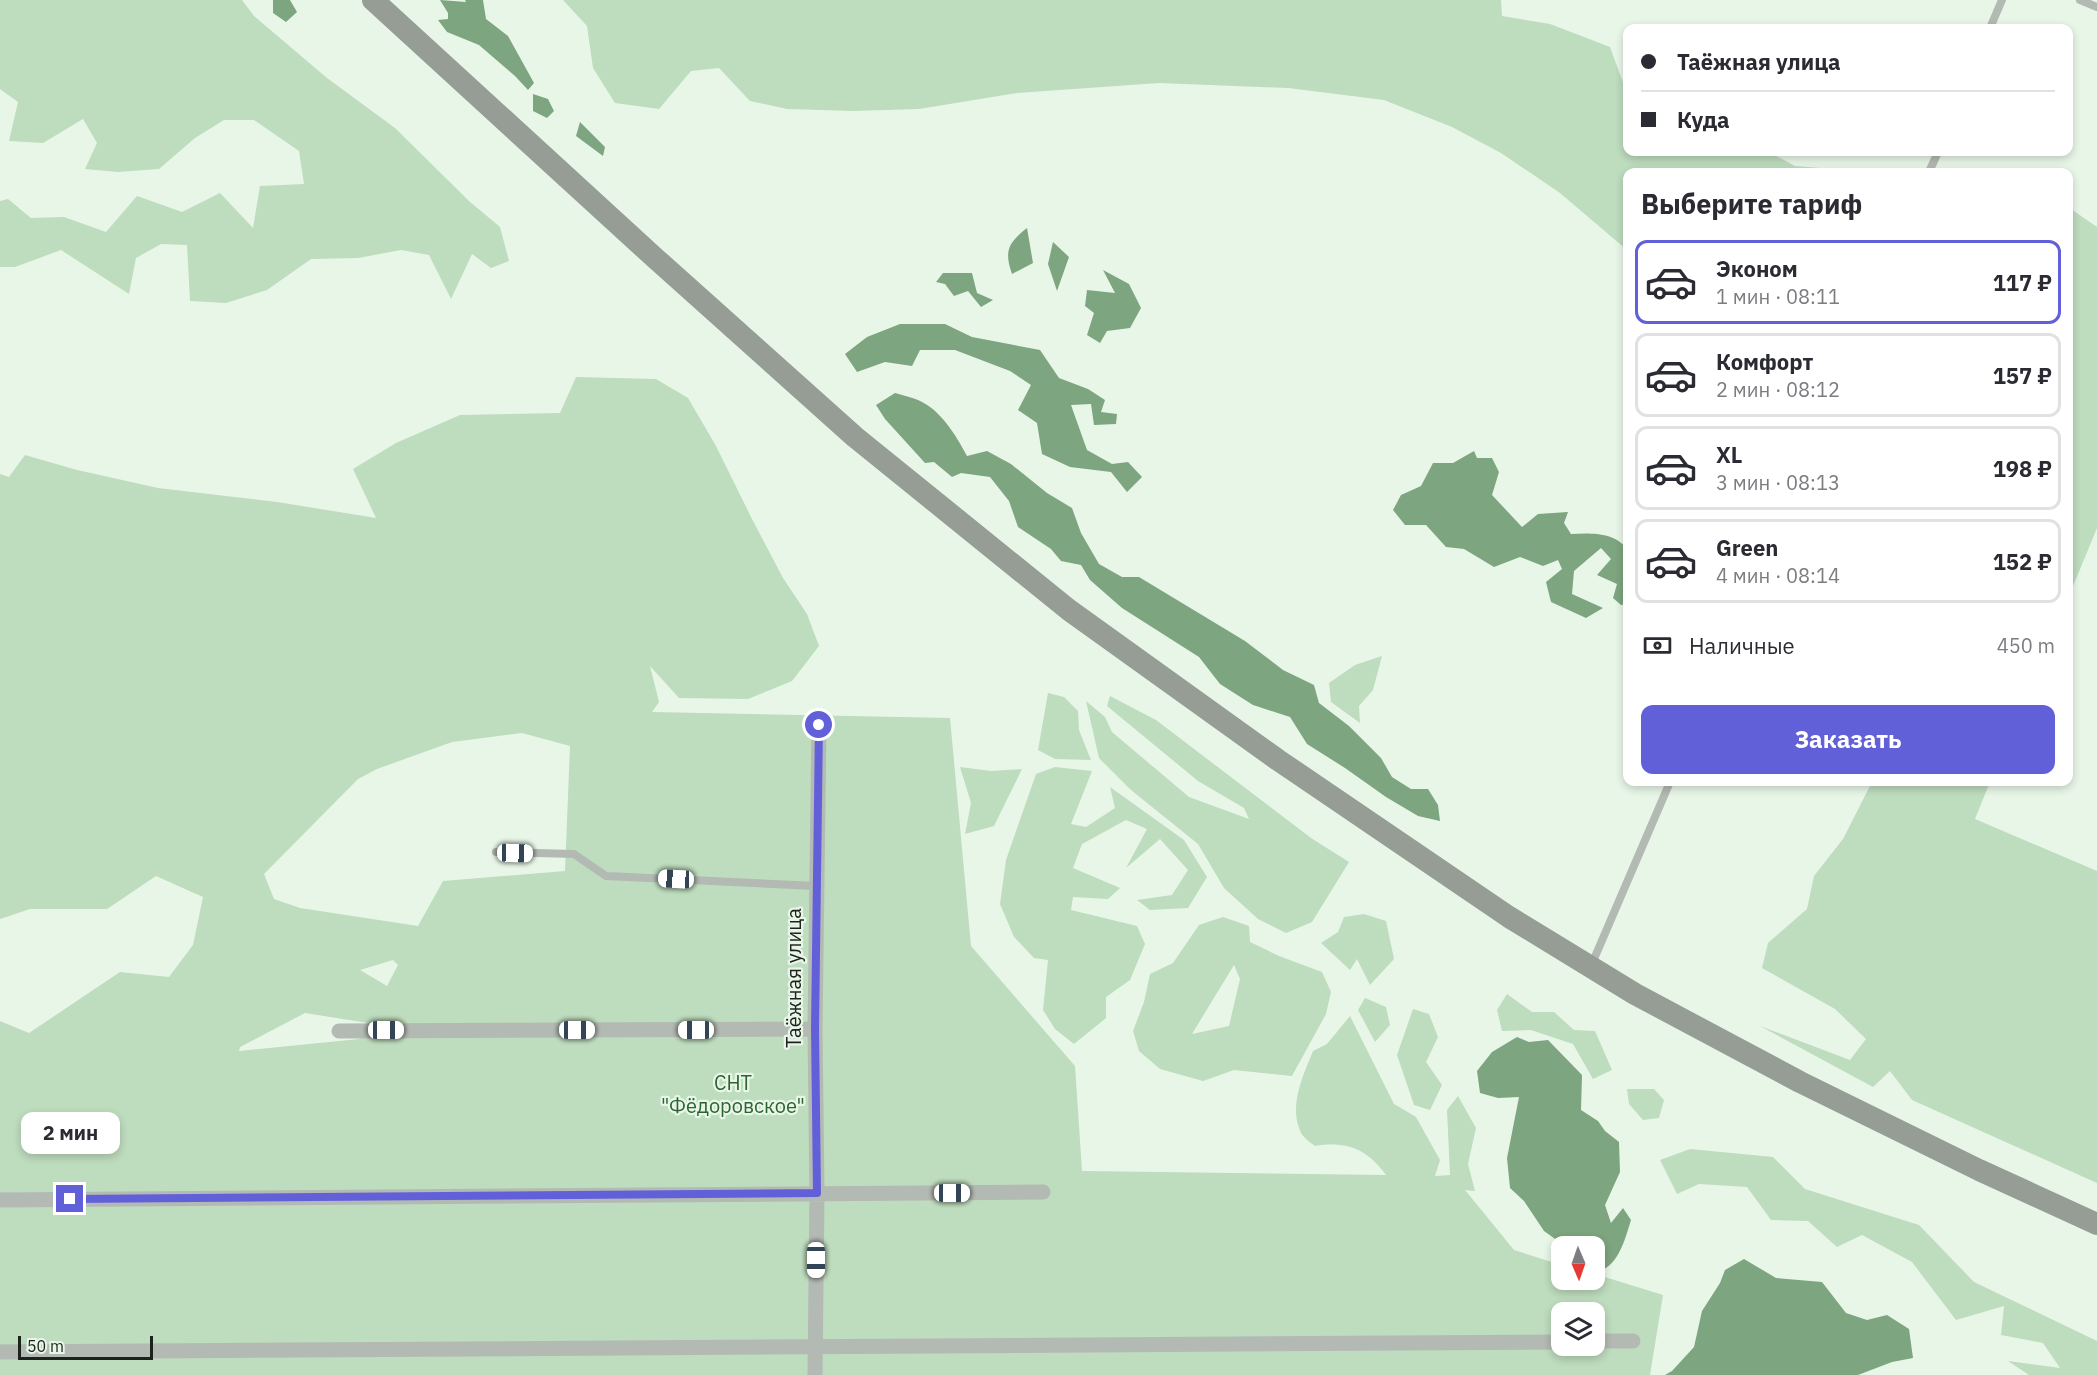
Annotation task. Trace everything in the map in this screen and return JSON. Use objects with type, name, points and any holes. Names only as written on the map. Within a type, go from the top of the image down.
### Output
[{"type":"main road","points":[[373,0],[855,438],[1069,610],[1287,767],[1509,917],[1635,994],[1800,1082],[1979,1170],[2097,1224]]},
{"type":"street","name":"Таёжная улица","points":[[815,1375],[817,1193],[815,1029],[819,725]]},
{"type":"street","points":[[339,1031],[815,1029]]},
{"type":"street","points":[[0,1200],[1042,1192]]},
{"type":"street","points":[[1605,1341],[1633,1341]]},
{"type":"street","points":[[0,1352],[1551,1342]]},
{"type":"lane","points":[[1992,24],[2002,0]]},
{"type":"lane","points":[[2080,0],[2097,7]]},
{"type":"lane","points":[[1591,967],[1668,786]]},
{"type":"lane","points":[[496,852],[573,854],[606,876],[816,886]]},
{"type":"green space","points":[[0,0],[242,0],[254,16],[327,78],[395,128],[469,201],[500,227],[509,261],[491,268],[472,254],[451,299],[429,255],[401,250],[358,258],[311,259],[267,290],[226,303],[190,301],[187,245],[161,244],[136,258],[129,294],[61,250],[15,267],[0,267],[0,201],[8,199],[31,218],[64,217],[106,232],[137,196],[182,212],[220,193],[253,228],[260,186],[304,184],[299,151],[254,120],[224,120],[195,138],[159,169],[118,172],[85,169],[97,143],[83,119],[43,143],[9,141],[18,102],[0,89]]},
{"type":"green space","points":[[563,0],[1501,0],[1502,16],[1550,24],[1610,47],[1623,83],[1623,156],[1776,156],[1795,166],[1820,168],[1623,168],[1623,247],[1560,193],[1501,153],[1452,127],[1384,100],[1288,88],[1159,83],[1017,93],[919,109],[853,111],[787,109],[750,101],[719,68],[691,71],[659,109],[615,103],[593,68],[587,26]]},
{"type":"green space","points":[[2073,210],[2097,227],[2097,528],[2073,586]]},
{"type":"green space","name":"СНТ \"Фёдоровское\"","points":[[576,377],[656,379],[688,398],[716,446],[783,578],[807,614],[819,646],[792,681],[748,699],[679,698],[650,666],[659,702],[652,712],[950,718],[971,946],[1075,1066],[1082,1171],[1386,1175],[1364,1153],[1355,1149],[1337,1145],[1315,1146],[1302,1135],[1297,1123],[1298,1091],[1313,1051],[1327,1044],[1350,1016],[1394,1104],[1416,1117],[1440,1160],[1435,1176],[1450,1175],[1447,1110],[1458,1096],[1476,1128],[1468,1164],[1475,1191],[1465,1190],[1514,1250],[1551,1262],[1551,1290],[1605,1290],[1605,1277],[1663,1295],[1650,1375],[0,1375],[0,1021],[29,1033],[120,972],[169,977],[193,945],[203,897],[156,876],[107,909],[30,909],[0,919],[0,474],[9,477],[25,455],[77,470],[158,488],[277,502],[376,518],[353,469],[396,443],[460,415],[560,413]],"holes":[[[522,733],[570,746],[565,871],[443,881],[418,926],[300,908],[274,899],[264,874],[358,779],[377,769],[452,742]],[[393,960],[398,965],[387,986],[360,970]],[[305,1013],[368,1023],[359,1039],[239,1051],[240,1047]]]},
{"type":"green space","points":[[1382,656],[1373,690],[1359,706],[1360,723],[1331,702],[1329,683],[1355,665]]},
{"type":"green space","points":[[1048,693],[1064,697],[1078,711],[1079,730],[1091,760],[1055,759],[1038,750]]},
{"type":"green space","points":[[1110,696],[1156,720],[1311,838],[1349,862],[1312,922],[1286,933],[1258,919],[1224,888],[1198,844],[1131,790],[1099,758],[1086,701],[1105,717],[1112,732],[1189,797],[1249,819],[1244,808],[1198,781],[1107,706]]},
{"type":"green space","points":[[960,767],[991,771],[1022,769],[994,826],[965,834],[971,803]]},
{"type":"green space","points":[[1055,767],[1092,771],[1071,824],[1086,827],[1115,808],[1110,787],[1184,840],[1207,877],[1188,908],[1150,910],[1137,900],[1172,895],[1188,870],[1160,839],[1126,868],[1147,829],[1126,820],[1082,844],[1073,868],[1120,888],[1108,899],[1073,897],[1071,910],[1137,926],[1145,944],[1130,980],[1106,997],[1106,1018],[1074,1044],[1055,1029],[1043,1010],[1048,960],[1034,958],[1014,937],[1000,904],[1006,860],[1036,774]]},
{"type":"green space","points":[[1870,786],[1988,786],[1975,819],[2097,871],[2097,1183],[1912,1100],[1890,1071],[1873,1087],[1760,1026],[1850,1060],[1866,1039],[1835,1009],[1762,968],[1768,943],[1807,909],[1814,876],[1843,839]]},
{"type":"green space","points":[[1364,914],[1386,921],[1394,959],[1370,985],[1357,959],[1350,970],[1321,943],[1338,932],[1344,917]]},
{"type":"green space","points":[[1223,917],[1249,926],[1250,942],[1322,972],[1331,992],[1326,1014],[1292,1076],[1234,1070],[1203,1081],[1160,1069],[1139,1051],[1133,1031],[1144,1002],[1150,974],[1173,963],[1199,925]],"holes":[[[1234,965],[1240,979],[1229,1026],[1192,1034]]]},
{"type":"green space","points":[[1507,994],[1532,1012],[1554,1012],[1574,1030],[1595,1031],[1612,1070],[1593,1079],[1573,1044],[1531,1030],[1502,1031],[1497,1010]]},
{"type":"green space","points":[[1365,998],[1386,1007],[1390,1025],[1375,1042],[1358,1010]]},
{"type":"green space","points":[[1413,1009],[1429,1014],[1438,1037],[1426,1062],[1442,1085],[1430,1110],[1414,1105],[1397,1055]]},
{"type":"green space","points":[[1627,1089],[1654,1089],[1664,1100],[1659,1118],[1643,1120],[1629,1104]]},
{"type":"green space","points":[[1690,1149],[1773,1157],[1805,1189],[1919,1225],[1974,1282],[2097,1341],[2097,1375],[2029,1375],[2008,1361],[2060,1368],[2043,1343],[2001,1335],[2004,1306],[1956,1320],[1912,1262],[1862,1235],[1837,1247],[1808,1221],[1771,1220],[1747,1187],[1699,1184],[1677,1194],[1660,1160]]},
{"type":"shaded area","points":[[273,0],[290,0],[297,12],[286,22],[273,13]]},
{"type":"shaded area","points":[[440,0],[466,2],[465,0],[483,0],[486,19],[508,36],[534,83],[528,90],[479,45],[447,32],[438,20],[448,19],[448,13]]},
{"type":"shaded area","points":[[533,94],[548,99],[554,111],[547,118],[533,111]]},
{"type":"shaded area","points":[[580,122],[605,147],[603,156],[576,136]]},
{"type":"shaded area","points":[[1027,228],[1033,263],[1012,274],[1008,259],[1009,248]]},
{"type":"shaded area","points":[[1053,242],[1069,257],[1057,291],[1048,264]]},
{"type":"shaded area","points":[[1103,270],[1129,284],[1141,308],[1130,328],[1107,331],[1100,343],[1087,335],[1094,313],[1085,306],[1087,290],[1115,293]]},
{"type":"shaded area","points":[[943,273],[972,273],[977,293],[993,300],[981,307],[968,291],[954,296],[945,284],[936,282]]},
{"type":"shaded area","points":[[900,324],[945,324],[972,337],[1040,350],[1059,378],[1088,389],[1105,400],[1101,412],[1117,414],[1116,424],[1094,425],[1091,404],[1071,405],[1087,450],[1112,464],[1128,462],[1142,477],[1127,492],[1111,472],[1070,467],[1042,454],[1037,423],[1018,410],[1031,385],[1010,371],[955,350],[920,350],[912,366],[885,362],[857,372],[845,354],[867,337]]},
{"type":"shaded area","points":[[895,393],[926,404],[940,416],[967,456],[987,451],[1011,464],[1047,493],[1072,508],[1081,533],[1099,564],[1122,577],[1139,577],[1245,641],[1283,670],[1314,685],[1319,703],[1349,726],[1381,758],[1392,777],[1411,789],[1428,789],[1438,805],[1440,821],[1418,816],[1307,744],[1290,717],[1253,705],[1220,684],[1199,657],[1122,608],[1090,580],[1081,565],[1061,561],[1051,549],[1018,527],[1009,501],[990,477],[961,473],[952,477],[934,462],[925,463],[885,419],[876,405]]},
{"type":"shaded area","points":[[1474,451],[1477,458],[1492,458],[1499,472],[1492,495],[1522,527],[1538,514],[1568,512],[1564,523],[1571,534],[1602,535],[1622,543],[1623,605],[1613,598],[1617,584],[1597,575],[1611,559],[1601,548],[1574,571],[1572,594],[1603,608],[1586,618],[1551,602],[1546,582],[1562,569],[1558,560],[1543,566],[1520,557],[1494,567],[1464,549],[1446,547],[1426,525],[1405,525],[1393,510],[1401,495],[1421,486],[1433,463],[1453,463]]},
{"type":"shaded area","points":[[1517,1037],[1529,1042],[1548,1040],[1582,1075],[1581,1110],[1598,1121],[1605,1131],[1619,1142],[1620,1172],[1605,1205],[1611,1223],[1623,1208],[1631,1220],[1619,1252],[1605,1268],[1605,1236],[1551,1236],[1544,1231],[1524,1201],[1510,1188],[1507,1158],[1519,1097],[1498,1098],[1480,1093],[1477,1071],[1492,1052]]},
{"type":"shaded area","points":[[1744,1259],[1776,1278],[1822,1282],[1846,1313],[1867,1320],[1887,1315],[1909,1329],[1913,1358],[1892,1362],[1858,1375],[1665,1375],[1672,1371],[1694,1347],[1702,1311],[1720,1283],[1725,1270]]},
{"type":"route","points":[[70,1199],[817,1193],[815,1029],[819,725]]}]
